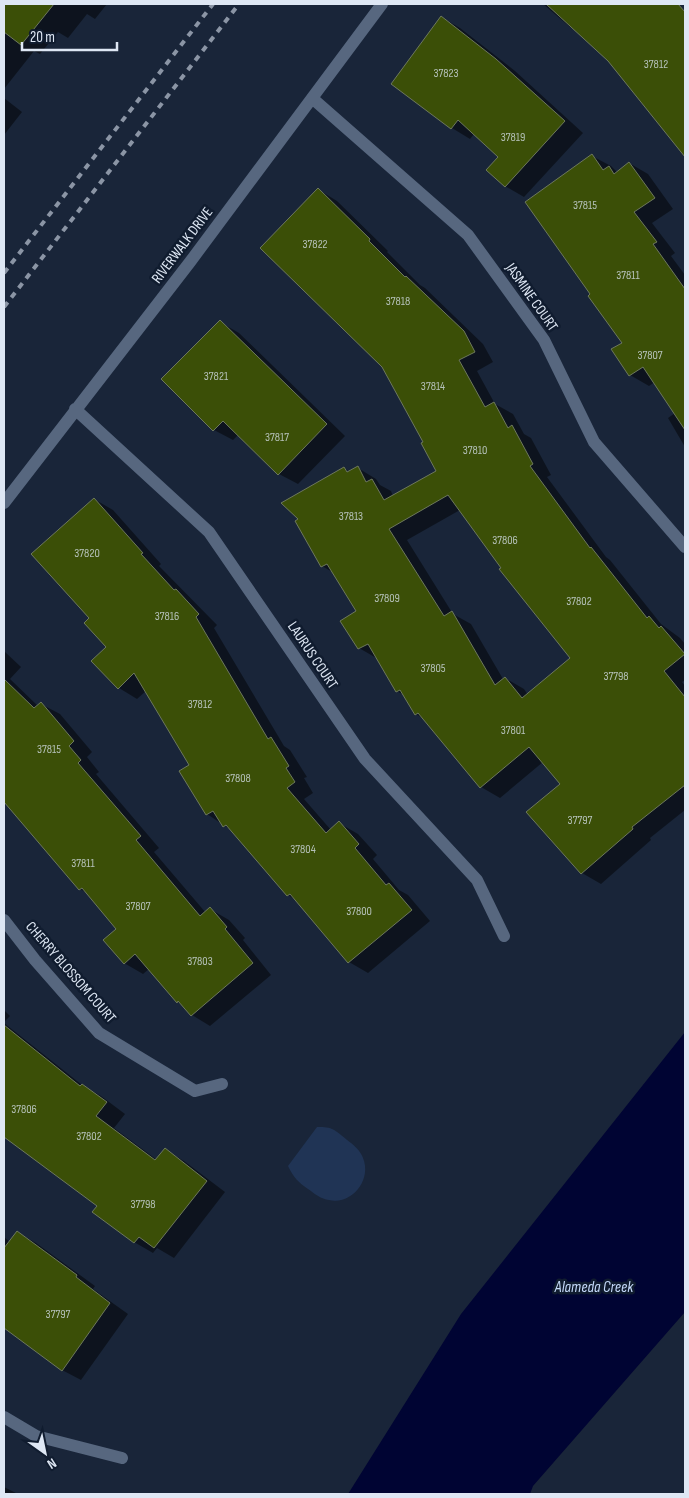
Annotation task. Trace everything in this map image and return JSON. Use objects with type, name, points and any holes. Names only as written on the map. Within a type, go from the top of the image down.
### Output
[{"type":"street","name":"RIVERWALK DRIVE","points":[[4,503],[190,262],[382,4]]},
{"type":"street","name":"JASMINE COURT","points":[[312,98],[468,235],[544,340],[594,442],[685,547]]},
{"type":"street","name":"LAURUS COURT","points":[[75,409],[209,532],[365,759],[477,880],[504,936]]},
{"type":"street","name":"CHERRY BLOSSOM COURT","points":[[4,920],[35,960],[99,1033],[195,1091],[222,1084]]},
{"type":"street","points":[[4,1417],[36,1436],[122,1458]]},
{"type":"shaded area","points":[[317,1127],[329,1128],[337,1132],[356,1148],[363,1158],[365,1175],[362,1182],[352,1195],[345,1199],[337,1201],[323,1199],[299,1182],[288,1166]]},
{"type":"water","name":"Alameda Creek","points":[[685,1032],[685,1312],[533,1486],[530,1494],[348,1494],[461,1314]]},
{"type":"building","points":[[4,4],[54,4],[21,45],[4,32]]},
{"type":"building","points":[[546,4],[678,4],[685,12],[685,157],[608,61]]},
{"type":"building","points":[[441,16],[496,59],[565,121],[505,187],[486,170],[498,157],[458,120],[451,129],[391,84]]},
{"type":"building","points":[[592,154],[603,170],[609,166],[614,174],[629,162],[655,198],[634,212],[657,242],[653,244],[685,289],[685,430],[643,367],[629,376],[611,349],[622,343],[525,202]]},
{"type":"building","points":[[318,188],[370,239],[369,241],[405,277],[464,331],[475,352],[459,360],[485,407],[494,402],[508,428],[512,425],[533,464],[530,466],[590,548],[647,618],[649,616],[659,628],[661,626],[685,654],[664,671],[685,697],[685,785],[632,827],[633,829],[581,874],[526,812],[560,784],[529,747],[480,788],[418,713],[415,715],[400,690],[396,692],[368,644],[358,649],[340,621],[356,611],[327,564],[321,567],[295,521],[298,519],[281,503],[344,467],[347,472],[358,466],[366,482],[372,479],[384,500],[436,471],[421,443],[423,442],[382,367],[260,248]],"holes":[[[448,495],[501,568],[499,569],[570,658],[522,698],[505,677],[495,685],[452,611],[444,616],[389,529]]]},
{"type":"building","points":[[220,320],[327,424],[278,475],[223,421],[213,431],[161,379]]},
{"type":"building","points":[[94,498],[143,553],[141,554],[199,614],[196,617],[268,739],[271,737],[289,766],[286,768],[295,782],[287,788],[326,833],[339,821],[359,844],[355,848],[386,885],[389,883],[412,910],[348,963],[290,894],[287,896],[226,825],[223,827],[213,811],[206,815],[179,771],[189,765],[134,673],[118,689],[91,661],[106,647],[84,623],[89,618],[31,554]]},
{"type":"building","points":[[4,679],[34,708],[41,702],[74,741],[69,746],[81,760],[78,763],[141,836],[136,840],[200,916],[210,907],[227,927],[225,929],[253,963],[191,1016],[178,1001],[177,1003],[135,954],[124,964],[103,940],[116,929],[82,888],[79,890],[4,802]]},
{"type":"building","points":[[4,1025],[80,1086],[82,1084],[107,1102],[96,1116],[155,1160],[165,1148],[207,1181],[154,1248],[139,1237],[134,1243],[92,1212],[97,1206],[4,1137]]},
{"type":"building","points":[[17,1231],[77,1275],[76,1277],[110,1303],[62,1371],[4,1328],[4,1248]]},
{"type":"railway","points":[[4,273],[213,4]]},
{"type":"railway","points":[[4,307],[239,4]]}]
